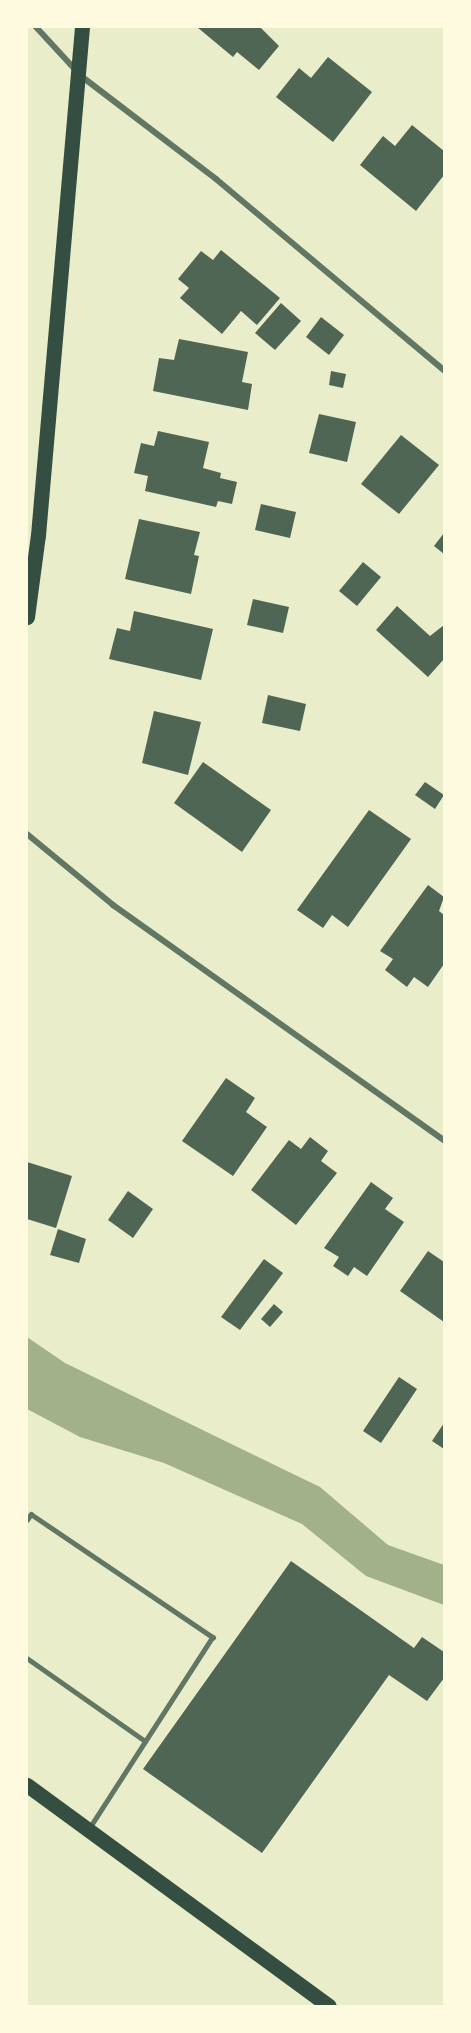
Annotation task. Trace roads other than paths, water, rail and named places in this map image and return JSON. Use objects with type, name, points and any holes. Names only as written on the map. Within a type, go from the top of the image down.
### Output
[{"type":"main road","points":[[27,617],[34,581],[81,76],[82,27]]},
{"type":"main road","points":[[27,1785],[329,2006]]},
{"type":"street","points":[[36,27],[81,76],[216,179],[444,370]]},
{"type":"street","points":[[27,834],[113,905],[444,1140]]},
{"type":"lane","points":[[27,1520],[29,1513],[213,1636],[88,1830]]},
{"type":"lane","points":[[27,1658],[146,1741]]}]
